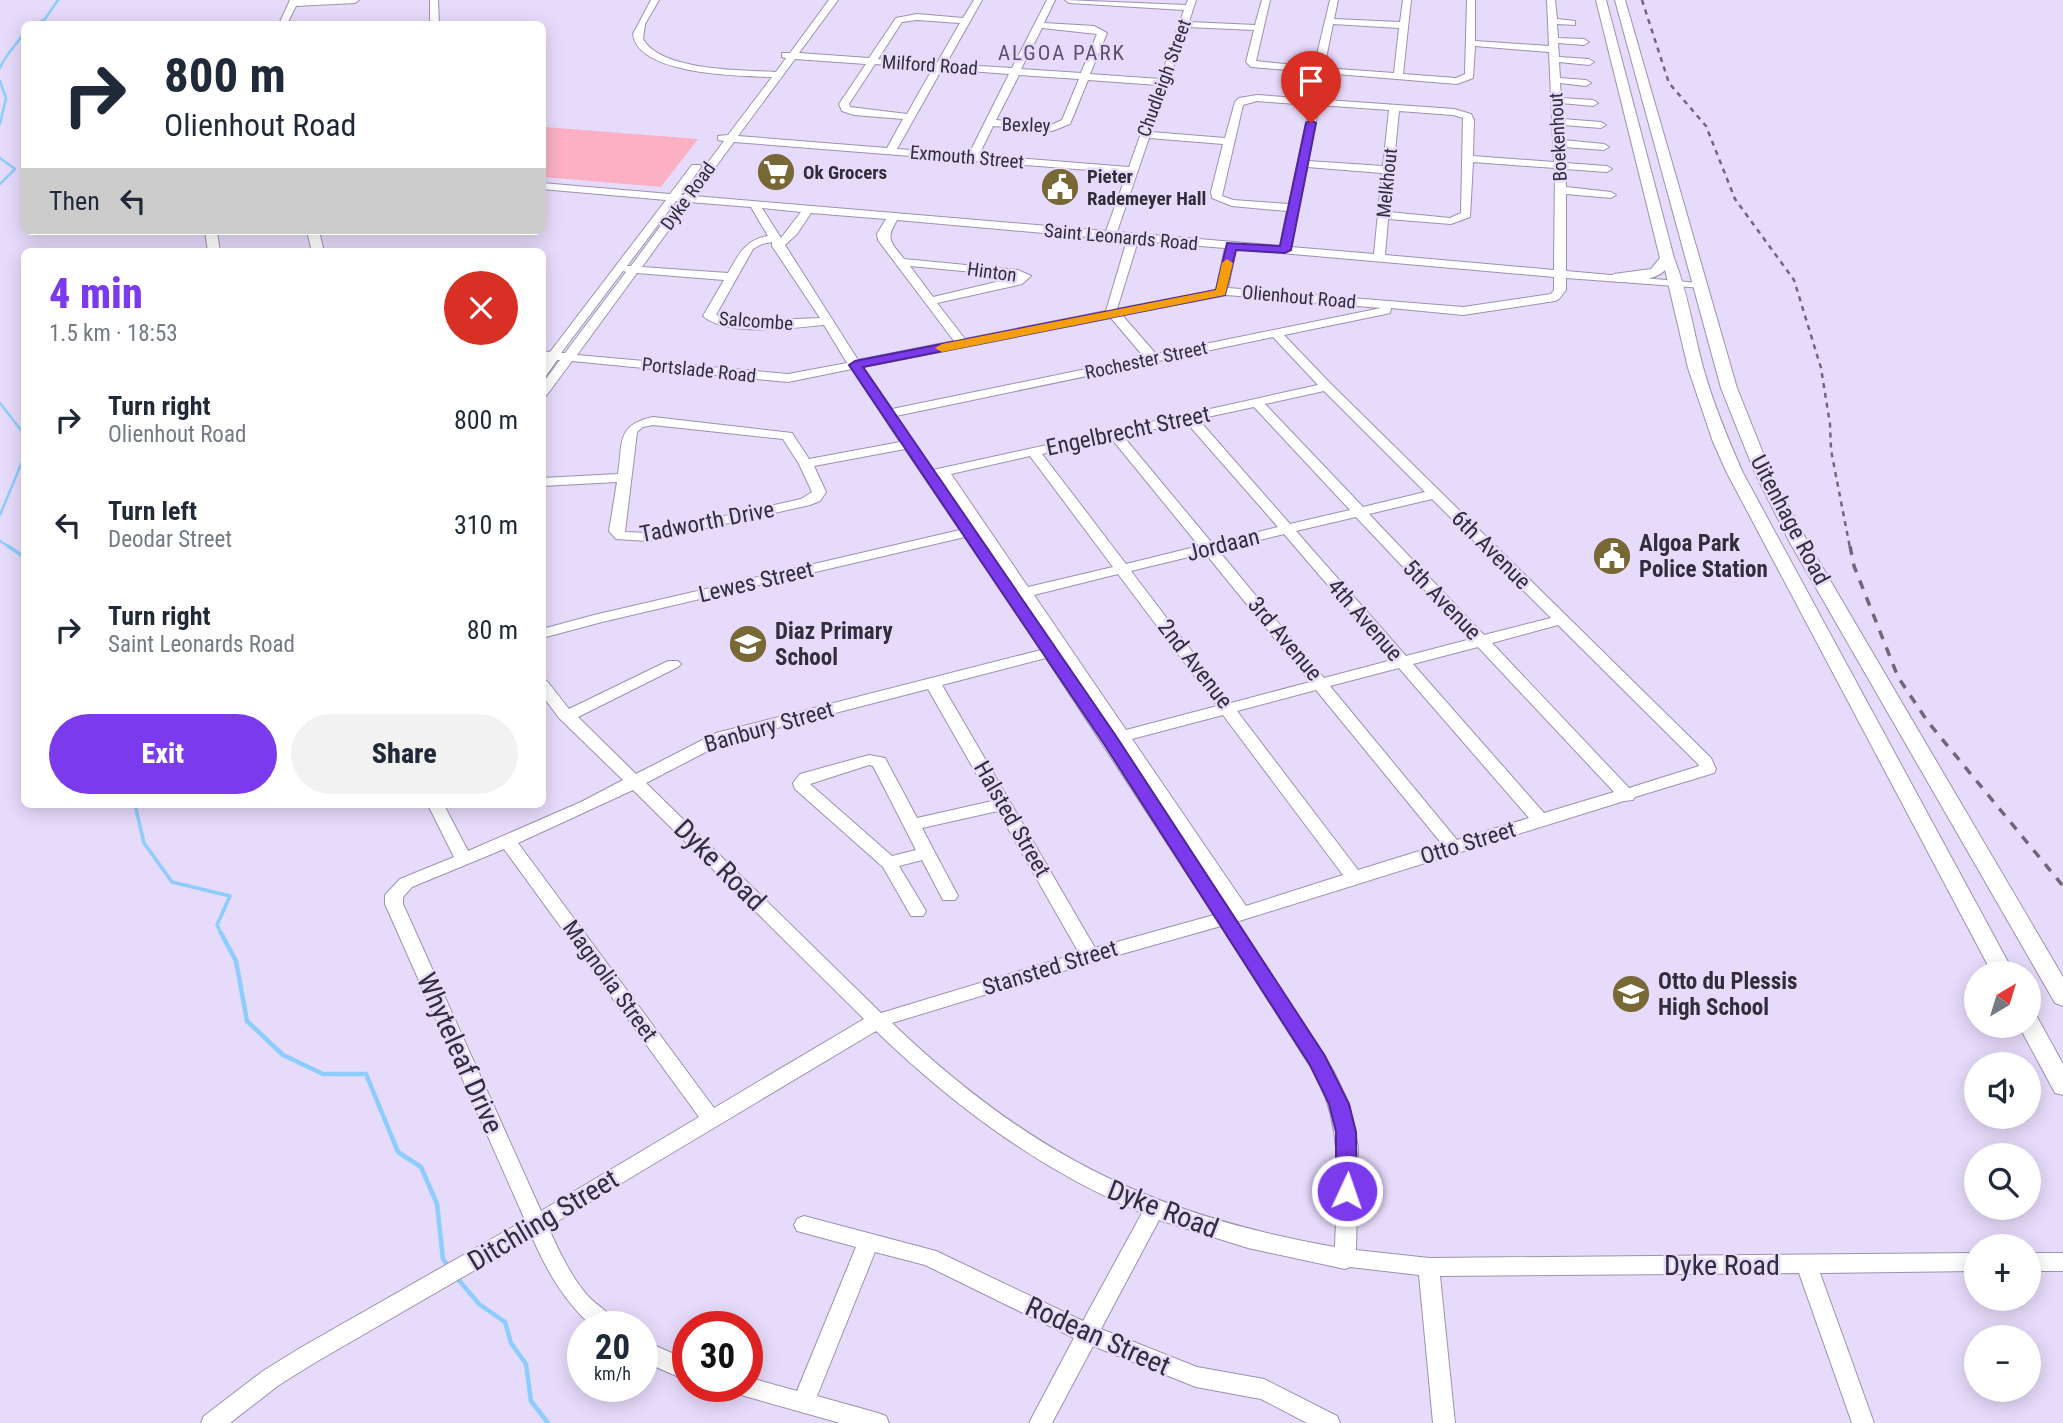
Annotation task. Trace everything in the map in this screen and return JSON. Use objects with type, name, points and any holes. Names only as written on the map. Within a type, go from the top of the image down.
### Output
[{"type":"main road","name":"Uitenhage Road","points":[[1601,0],[1667,258],[1677,284],[1696,368],[1730,463],[1997,961]]},
{"type":"main road","name":"Uitenhage Road","points":[[1620,0],[1699,286],[1742,425],[1777,501],[2063,997]]},
{"type":"main road","points":[[1614,278],[1655,273],[1667,258]]},
{"type":"main road","points":[[2037,1038],[2063,1086]]},
{"type":"street","points":[[284,21],[293,1],[355,0]]},
{"type":"street","points":[[433,0],[435,21]]},
{"type":"street","points":[[655,0],[638,32],[638,40],[644,52],[679,65],[772,75]]},
{"type":"street","name":"Dyke Road","points":[[772,75],[781,54],[822,0]]},
{"type":"street","name":"Dyke Road","points":[[546,388],[635,270],[724,139],[834,0]]},
{"type":"street","points":[[890,151],[978,0]]},
{"type":"street","points":[[972,158],[1051,0]]},
{"type":"street","points":[[1069,0],[1190,4]]},
{"type":"street","points":[[1266,0],[1251,62],[1254,65],[1318,71],[1394,108],[1467,116],[1469,159],[1466,215],[1451,221],[1384,215]]},
{"type":"street","points":[[1318,71],[1334,0]]},
{"type":"street","points":[[1398,77],[1407,0]]},
{"type":"street","points":[[1293,208],[1232,204],[1217,198],[1216,192],[1238,104],[1242,100],[1257,97],[1315,102],[1398,77],[1466,79],[1470,76],[1471,0]]},
{"type":"street","name":"Boekenhout","points":[[1551,0],[1561,190],[1559,273]]},
{"type":"street","name":"Chudleigh Street","points":[[1110,236],[1190,4]]},
{"type":"street","points":[[910,117],[846,109],[844,104],[901,19],[917,17],[967,20]]},
{"type":"street","points":[[1330,21],[1404,25]]},
{"type":"street","points":[[1552,22],[1572,23]]},
{"type":"street","points":[[1184,23],[1259,28]]},
{"type":"street","name":"Bexley","points":[[990,123],[1052,128],[1063,125],[1102,33],[1094,29],[1038,25]]},
{"type":"street","points":[[1553,49],[1584,42]]},
{"type":"street","points":[[1471,43],[1553,49],[1588,62]]},
{"type":"street","name":"Milford Road","points":[[781,54],[1163,82]]},
{"type":"street","points":[[1555,80],[1586,83]]},
{"type":"street","points":[[1555,100],[1593,103]]},
{"type":"street","points":[[1285,250],[1315,102]]},
{"type":"street","name":"Melkhout","points":[[1378,258],[1394,108]]},
{"type":"street","points":[[1557,122],[1601,125]]},
{"type":"street","points":[[1144,135],[1229,141]]},
{"type":"street","name":"Dyke Road","points":[[548,355],[621,269],[671,198],[724,139]]},
{"type":"street","name":"Exmouth Street","points":[[724,139],[1131,170]]},
{"type":"street","points":[[1558,143],[1604,147]]},
{"type":"street","points":[[1469,159],[1607,169]]},
{"type":"street","points":[[1303,164],[1388,170]]},
{"type":"street","name":"Saint Leonards Road","points":[[546,186],[1699,286]]},
{"type":"street","points":[[1561,190],[1611,195]]},
{"type":"street","points":[[754,204],[908,444],[936,473],[1116,738],[1233,916],[1318,1061],[1339,1104],[1348,1147],[1345,1260]]},
{"type":"street","name":"Salcombe","points":[[808,209],[793,232],[776,242],[751,244],[708,313],[715,320],[776,326],[827,321]]},
{"type":"street","points":[[892,216],[883,237],[962,344]]},
{"type":"street","points":[[1133,238],[1111,307],[1112,314],[1153,359]]},
{"type":"street","points":[[1221,292],[1231,246]]},
{"type":"street","name":"Hinton","points":[[901,262],[1018,273],[1025,276],[1018,282],[929,301]]},
{"type":"street","points":[[621,269],[729,277]]},
{"type":"street","name":"Olienhout Road","points":[[855,365],[1221,292],[1478,310],[1548,299],[1560,293],[1559,273]]},
{"type":"street","name":"Rochester Street","points":[[888,414],[1403,306]]},
{"type":"street","name":"6th Avenue","points":[[1276,333],[1327,387],[1708,765]]},
{"type":"street","name":"Portslade Road","points":[[548,355],[783,378],[855,365]]},
{"type":"street","name":"Engelbrecht Street","points":[[936,473],[1327,387]]},
{"type":"street","name":"5th Avenue","points":[[1258,404],[1627,796]]},
{"type":"street","name":"4th Avenue","points":[[1189,418],[1542,822]]},
{"type":"street","name":"Tadworth Drive","points":[[653,421],[782,435],[793,442],[806,464],[819,489],[811,500],[638,538],[621,536],[616,531],[632,431],[639,424],[653,421]]},
{"type":"street","name":"3rd Avenue","points":[[1114,433],[1454,847]]},
{"type":"street","points":[[806,464],[908,444]]},
{"type":"street","name":"2nd Avenue","points":[[1033,450],[1355,878]]},
{"type":"street","points":[[936,473],[970,532],[1018,595],[1051,652],[1116,738]]},
{"type":"street","points":[[546,482],[623,478]]},
{"type":"street","name":"Jordaan","points":[[1018,595],[1434,494]]},
{"type":"street","name":"Lewes Street","points":[[546,633],[599,618],[970,532]]},
{"type":"street","points":[[1116,738],[1560,620]]},
{"type":"street","name":"Banbury Street","points":[[464,860],[587,806],[709,742],[730,734],[1051,652]]},
{"type":"street","points":[[567,716],[673,664]]},
{"type":"street","name":"Halsted Street","points":[[933,683],[1090,956]]},
{"type":"street","name":"Dyke Road","points":[[546,689],[567,716],[877,1021],[975,1107],[1014,1135],[1079,1174],[1154,1209],[1247,1239],[1345,1260],[1429,1267],[1964,1262]]},
{"type":"street","points":[[917,911],[889,863],[803,789],[801,783],[808,777],[877,760],[949,896]]},
{"type":"street","name":"Otto Street","points":[[1233,916],[1706,771],[1708,765]]},
{"type":"street","points":[[912,825],[1003,804]]},
{"type":"street","points":[[438,808],[464,860]]},
{"type":"street","name":"Magnolia Street","points":[[508,842],[712,1120]]},
{"type":"street","points":[[889,863],[926,853]]},
{"type":"street","name":"Whyteleaf Drive","points":[[464,860],[406,883],[394,895],[393,900],[554,1263],[580,1302],[590,1311]]},
{"type":"street","name":"Stansted Street","points":[[877,1021],[1233,916]]},
{"type":"street","name":"Ditchling Street","points":[[212,1423],[271,1378],[474,1261],[877,1021]]},
{"type":"street","points":[[1040,1423],[1154,1209]]},
{"type":"street","name":"Rodean Street","points":[[804,1226],[929,1257],[1088,1334],[1188,1374],[1264,1389],[1328,1423]]},
{"type":"street","points":[[803,1403],[868,1243]]},
{"type":"street","points":[[2041,1262],[2063,1262]]},
{"type":"street","points":[[1806,1264],[1863,1423]]},
{"type":"street","points":[[1429,1267],[1444,1423]]},
{"type":"street","points":[[763,1392],[878,1423]]},
{"type":"shaded area","points":[[546,127],[698,139],[661,187],[546,177]]},
{"type":"waterway","points":[[41,21],[58,0]]},
{"type":"waterway","points":[[0,68],[21,36]]},
{"type":"waterway","points":[[0,81],[6,98],[0,124]]},
{"type":"waterway","points":[[0,158],[15,169],[0,184]]},
{"type":"waterway","points":[[0,403],[21,430]]},
{"type":"waterway","points":[[0,515],[21,464]]},
{"type":"waterway","points":[[0,541],[10,547]]},
{"type":"waterway","points":[[10,547],[21,555]]},
{"type":"waterway","points":[[136,808],[144,843],[172,882],[230,896],[217,925],[221,933]]},
{"type":"waterway","points":[[221,933],[236,961],[247,1021],[283,1055],[323,1074],[366,1074],[398,1152],[421,1167],[437,1204],[443,1259],[448,1266]]},
{"type":"waterway","points":[[457,1278],[479,1304],[505,1322],[511,1343],[526,1364],[531,1401],[548,1423]]},
{"type":"railway","points":[[1642,0],[1669,83],[1706,126],[1735,199],[1794,280],[1821,368],[1830,424],[1831,450],[1850,548]]},
{"type":"railway","points":[[1850,546],[1854,566],[1898,677],[1928,722],[2063,886]]},
{"type":"slow traffic","points":[[942,348],[1221,292],[1227,263]]},
{"type":"place","name":"Ok Grocers","points":[[776,172]]},
{"type":"place","name":"Pieter Rademeyer Hall","points":[[1060,187]]},
{"type":"place","name":"Algoa Park Police Station","points":[[1612,556]]},
{"type":"place","name":"Diaz Primary School","points":[[748,644]]},
{"type":"place","name":"Otto du Plessis High School","points":[[1631,994]]},
{"type":"district","name":"ALGOA PARK","points":[[1062,53]]},
{"type":"route","points":[[1311,123],[1285,250],[1231,246],[1221,292],[855,365],[1110,740],[1328,1077],[1346,1132],[1347,1191]]}]
